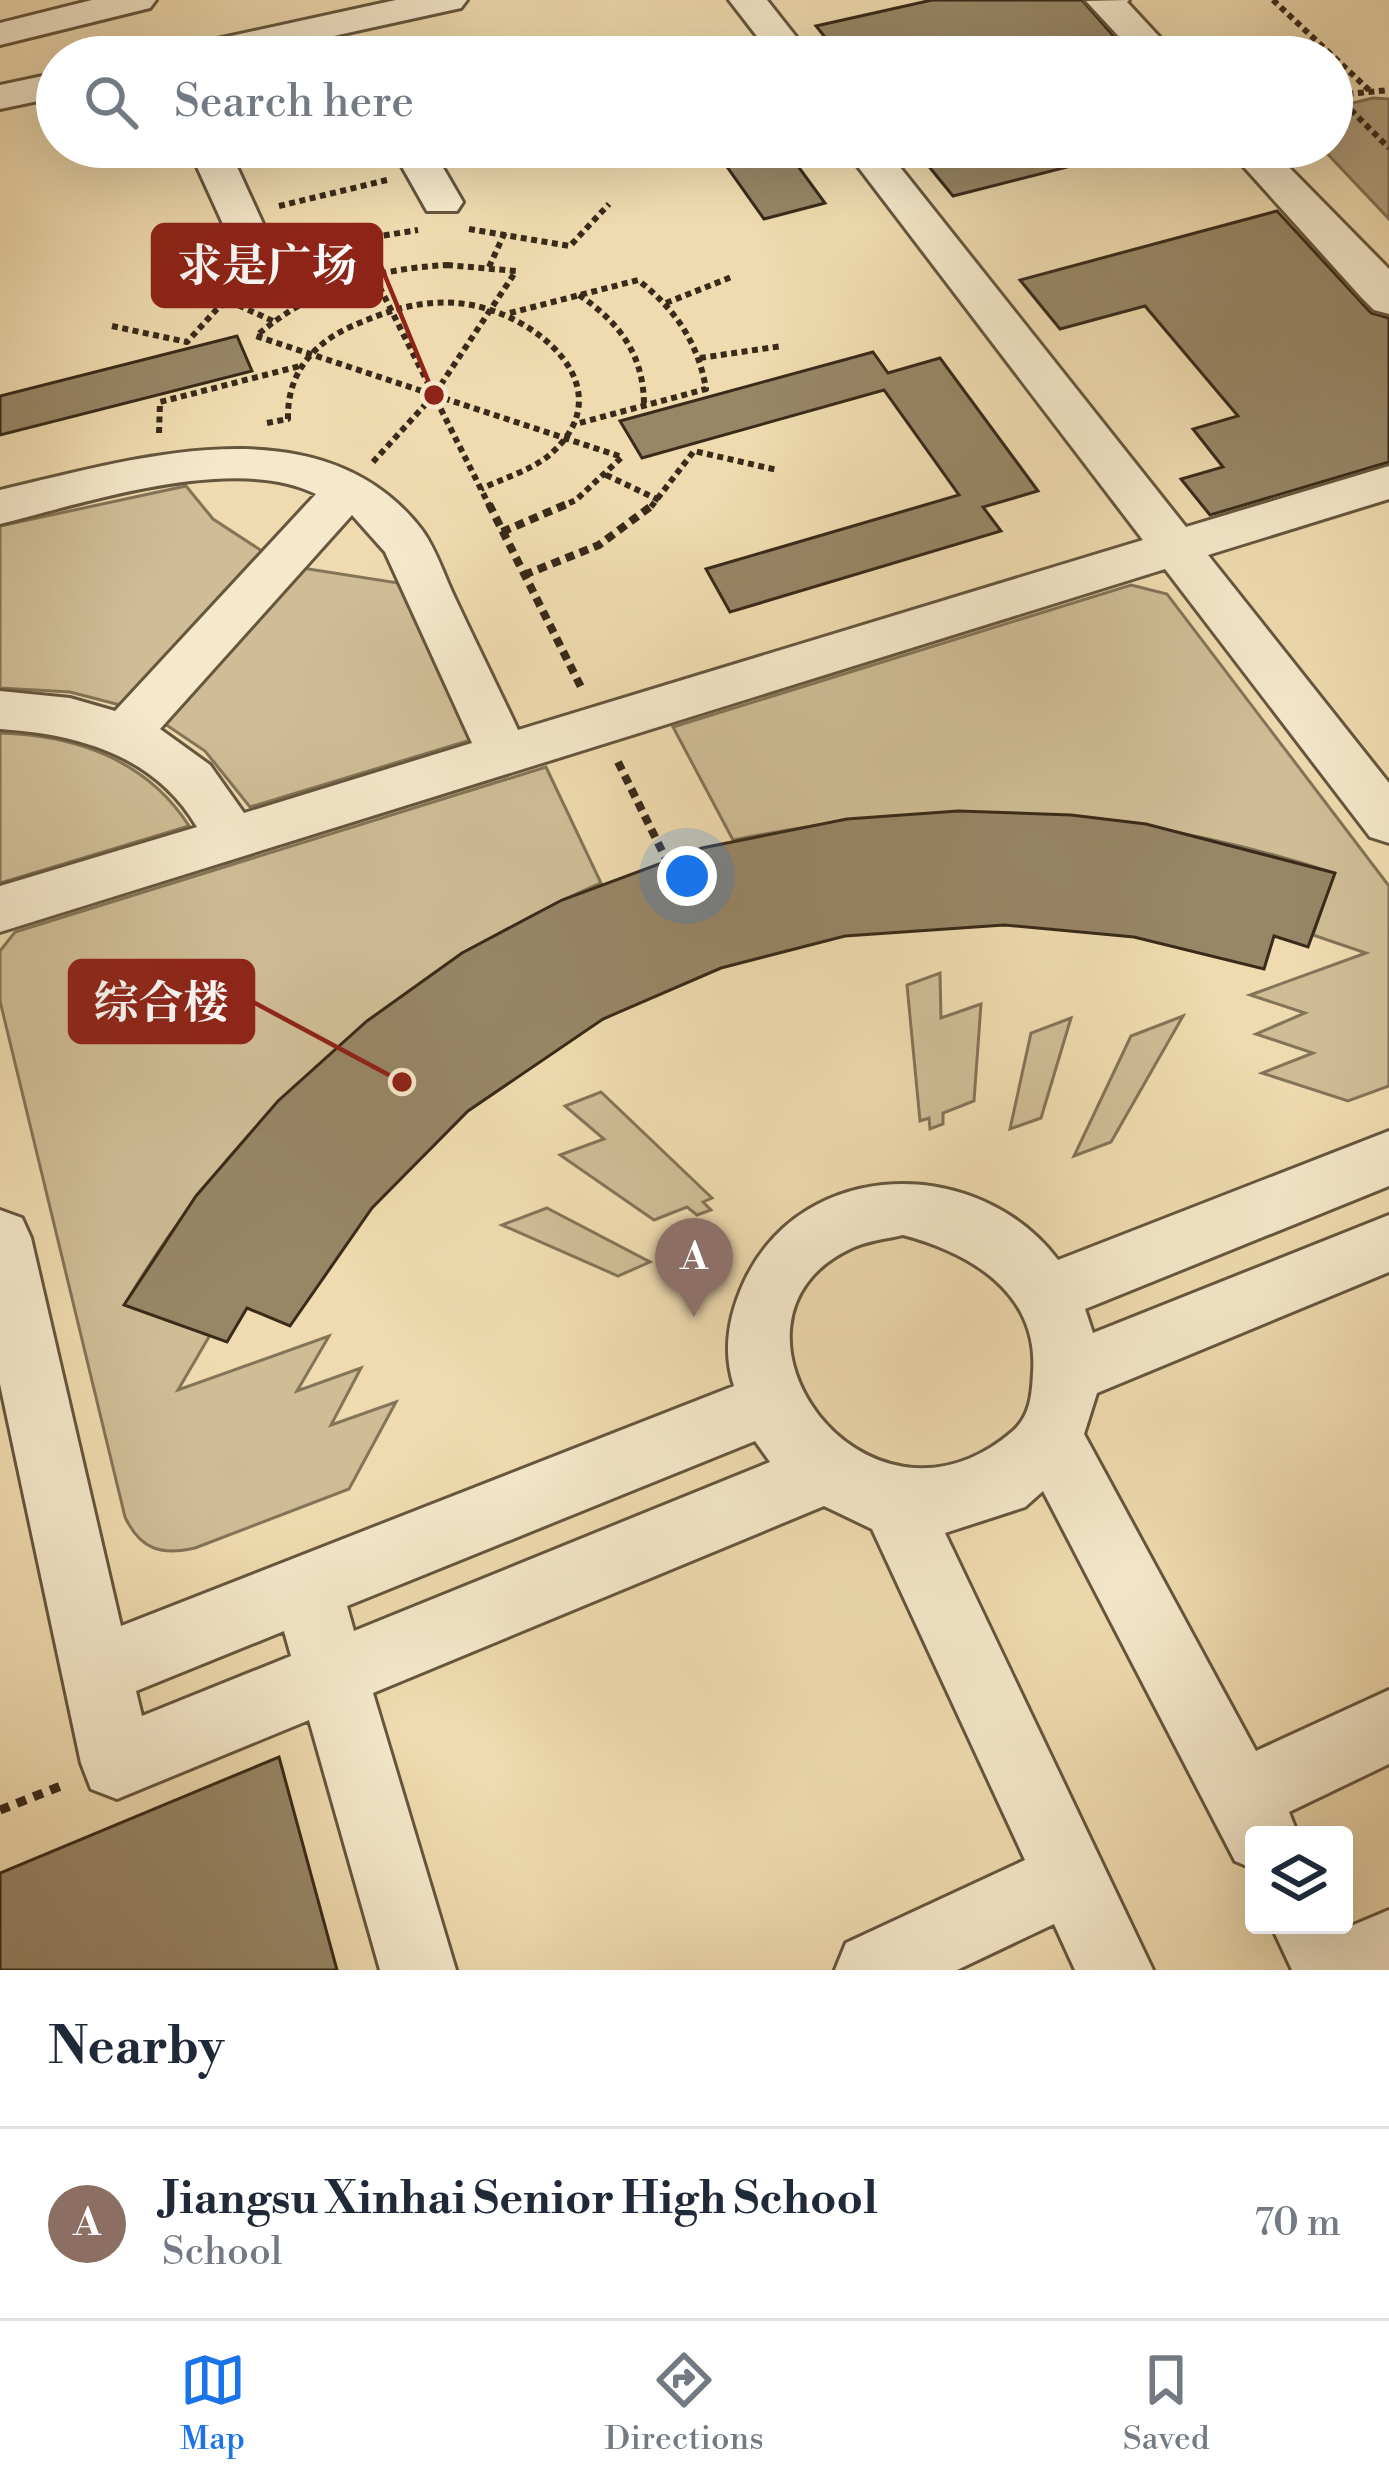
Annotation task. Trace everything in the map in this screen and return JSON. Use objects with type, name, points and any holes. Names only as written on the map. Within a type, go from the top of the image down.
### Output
[{"type":"street","points":[[0,11],[46,0]]},
{"type":"street","points":[[0,34],[140,0],[157,36]]},
{"type":"street","points":[[255,36],[336,12],[448,0]]},
{"type":"street","points":[[748,0],[776,36]]},
{"type":"street","points":[[1110,0],[1105,2],[1138,36]]},
{"type":"street","points":[[1127,0],[1162,36]]},
{"type":"street","points":[[1143,0],[1178,36]]},
{"type":"street","points":[[0,97],[36,89]]},
{"type":"street","points":[[219,168],[268,262]]},
{"type":"street","points":[[406,168],[443,220]]},
{"type":"street","points":[[879,168],[1389,822]]},
{"type":"street","points":[[1265,168],[1318,227],[1381,285],[1376,287],[1389,300]]},
{"type":"street","points":[[1293,168],[1389,266]]},
{"type":"street","points":[[1310,168],[1389,248]]},
{"type":"street","points":[[0,507],[213,464],[297,471],[347,490],[385,517],[405,543],[503,754]]},
{"type":"street","points":[[0,909],[1389,482]]},
{"type":"street","points":[[125,734],[347,490]]},
{"type":"street","points":[[0,710],[58,714],[125,734],[192,779],[230,838]]},
{"type":"street","points":[[1050,1293],[1389,1158]]},
{"type":"street","points":[[903,1207],[961,1217],[1012,1247],[1050,1293],[1065,1329],[1059,1404],[1018,1469],[983,1490],[943,1501],[893,1499],[827,1472],[790,1439],[769,1404],[755,1348],[766,1292],[798,1247],[847,1217],[903,1207]]},
{"type":"street","points":[[0,1238],[117,1763],[827,1472]]},
{"type":"street","points":[[1059,1404],[1389,1243]]},
{"type":"street","points":[[97,1671],[769,1404]]},
{"type":"street","points":[[1059,1404],[1250,1816],[1389,1726]]},
{"type":"street","points":[[893,1499],[1115,1970]]},
{"type":"street","points":[[307,1588],[418,1970]]},
{"type":"street","points":[[873,1970],[1071,1876]]},
{"type":"street","points":[[1314,1934],[1333,1970]]},
{"type":"street","points":[[1346,1970],[1389,1948]]},
{"type":"path","points":[[1274,0],[1312,36]]},
{"type":"path","points":[[1353,75],[1369,90]]},
{"type":"path","points":[[1353,94],[1389,90]]},
{"type":"path","points":[[1353,113],[1389,148]]},
{"type":"path","points":[[270,208],[387,168]]},
{"type":"path","points":[[112,326],[187,342],[268,262],[443,220],[570,246],[609,204]]},
{"type":"path","points":[[489,267],[505,232]]},
{"type":"path","points":[[356,240],[666,859]]},
{"type":"path","points":[[347,490],[434,395],[516,272],[435,265],[380,272],[328,288],[273,320],[256,336],[434,395],[622,458],[564,507],[502,532]]},
{"type":"path","points":[[666,303],[734,276]]},
{"type":"path","points":[[509,313],[638,280],[666,303],[700,358],[706,388],[572,425]]},
{"type":"path","points":[[578,295],[603,312],[631,344],[642,371],[644,406]]},
{"type":"path","points":[[228,300],[273,320]]},
{"type":"path","points":[[266,423],[288,419],[289,392],[300,366],[343,328],[395,308],[454,303],[509,313],[546,332],[572,359],[580,392],[572,425],[563,438],[523,472],[481,489]]},
{"type":"path","points":[[700,358],[782,346]]},
{"type":"path","points":[[159,441],[160,402],[300,366]]},
{"type":"path","points":[[524,575],[605,542],[658,500],[694,451],[777,470]]},
{"type":"path","points":[[606,476],[658,500]]},
{"type":"shaded area","points":[[1389,99],[1389,219],[1341,168],[1353,168],[1353,103]]},
{"type":"shaded area","points":[[186,486],[213,519],[265,553],[124,706],[70,692],[0,688],[0,526]]},
{"type":"shaded area","points":[[302,568],[405,584],[474,739],[250,807],[205,751],[162,722]]},
{"type":"shaded area","points":[[1131,585],[1167,594],[1389,886],[1389,1086],[1348,1101],[1262,1073],[1313,1053],[1256,1034],[1305,1013],[1250,995],[1366,953],[1313,935],[1334,873],[1183,834],[1036,815],[887,818],[733,840],[673,727]]},
{"type":"shaded area","points":[[0,733],[55,739],[107,756],[152,784],[189,826],[0,883]]},
{"type":"shaded area","points":[[546,767],[601,883],[457,959],[329,1055],[218,1170],[125,1304],[210,1335],[178,1390],[329,1336],[297,1391],[361,1368],[331,1425],[396,1402],[349,1489],[195,1548],[153,1548],[137,1536],[125,1517],[0,1001],[0,951],[15,932]]},
{"type":"shaded area","points":[[940,973],[941,1018],[981,1004],[974,1101],[943,1113],[943,1124],[930,1129],[929,1118],[920,1121],[907,985]]},
{"type":"shaded area","points":[[1183,1016],[1111,1142],[1074,1156],[1131,1036]]},
{"type":"shaded area","points":[[1071,1018],[1041,1118],[1010,1129],[1031,1033]]},
{"type":"shaded area","points":[[601,1092],[712,1198],[703,1202],[711,1210],[697,1215],[687,1207],[654,1220],[560,1155],[604,1139],[565,1106]]},
{"type":"shaded area","points":[[547,1208],[650,1262],[618,1276],[502,1225]]},
{"type":"building","points":[[932,0],[1082,0],[1114,36],[824,36],[816,26]]},
{"type":"building","points":[[728,168],[799,168],[825,203],[764,219]]},
{"type":"building","points":[[930,168],[1063,168],[953,196]]},
{"type":"building","points":[[1277,211],[1371,313],[1389,318],[1389,462],[1210,515],[1181,479],[1223,467],[1193,429],[1238,416],[1145,306],[1060,329],[1020,280]]},
{"type":"building","points":[[237,336],[252,371],[0,435],[0,396]]},
{"type":"building","points":[[873,352],[888,373],[940,358],[1038,491],[983,507],[1001,531],[730,612],[706,569],[959,495],[884,390],[642,458],[620,421]]},
{"type":"building","points":[[958,811],[1071,815],[1146,824],[1335,873],[1308,947],[1274,936],[1264,969],[1134,937],[1004,925],[845,936],[721,968],[603,1019],[468,1111],[372,1208],[290,1326],[247,1308],[227,1342],[124,1305],[196,1196],[278,1101],[367,1021],[462,953],[562,900],[702,848],[847,819]]},
{"type":"building","points":[[279,1757],[337,1970],[0,1970],[0,1873]]},
{"type":"place","name":"求是广场","points":[[434,395]]},
{"type":"place","name":"综合楼","points":[[402,1082]]},
{"type":"place","name":"Jiangsu Xinhai Senior High School","points":[[694,1317]]}]
